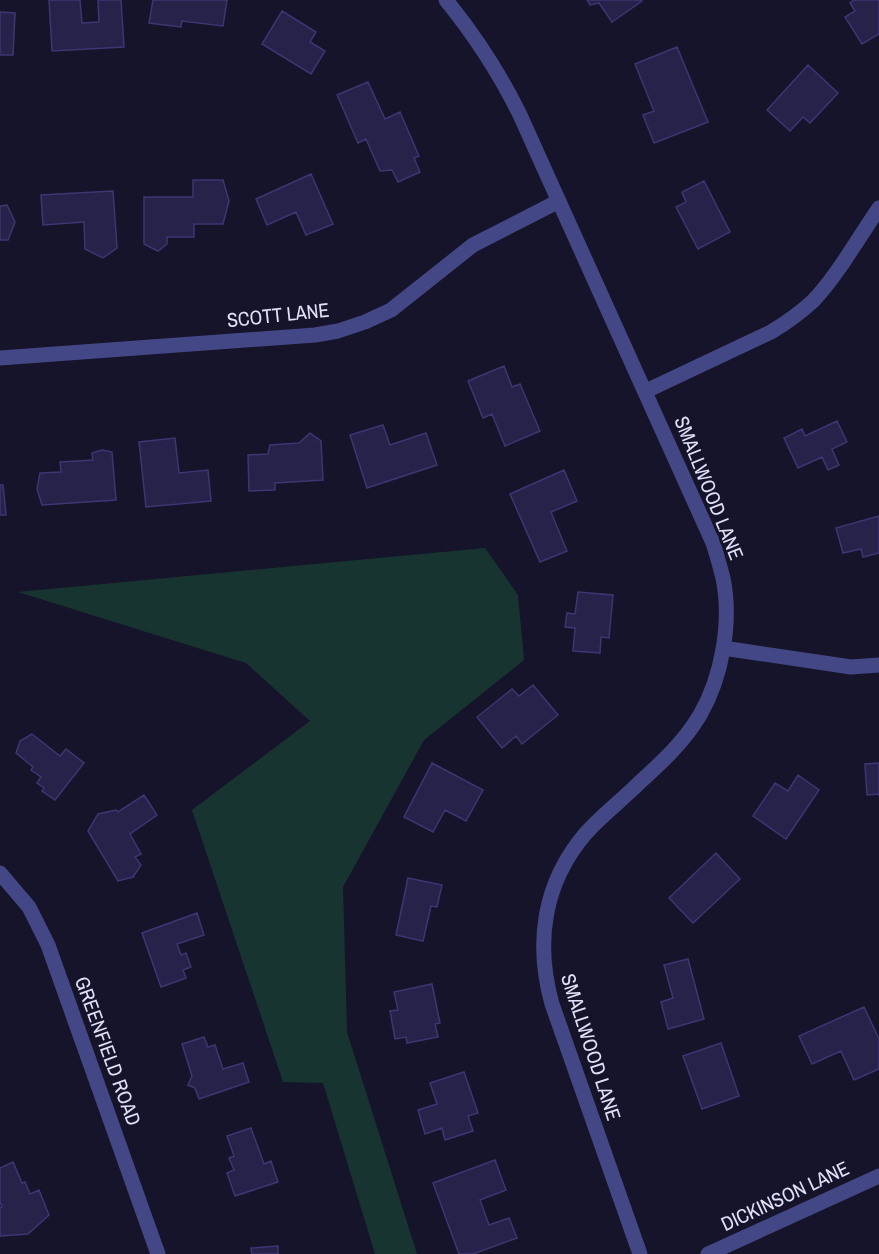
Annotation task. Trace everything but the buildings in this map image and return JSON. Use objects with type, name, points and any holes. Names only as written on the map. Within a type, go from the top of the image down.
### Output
[{"type":"street","name":"SMALLWOOD LANE","points":[[446,0],[474,34],[503,80],[713,543],[723,580],[726,612],[723,648],[709,697],[699,717],[679,744],[588,831],[564,865],[552,894],[543,935],[545,978],[552,1004],[640,1254]]},
{"type":"street","name":"SCOTT LANE","points":[[0,358],[315,335],[338,331],[391,310],[473,245],[559,201]]},
{"type":"street","points":[[646,391],[771,332],[789,321],[813,301],[825,286],[879,208]]},
{"type":"street","points":[[723,648],[851,667],[879,665]]},
{"type":"street","name":"GREENFIELD ROAD","points":[[0,873],[29,907],[48,945],[158,1254]]},
{"type":"street","name":"DICKINSON LANE","points":[[708,1254],[879,1176]]},
{"type":"green space","points":[[485,548],[518,595],[524,660],[424,740],[343,887],[347,1032],[417,1254],[375,1254],[323,1083],[283,1082],[192,810],[310,721],[246,663],[18,592]]}]
